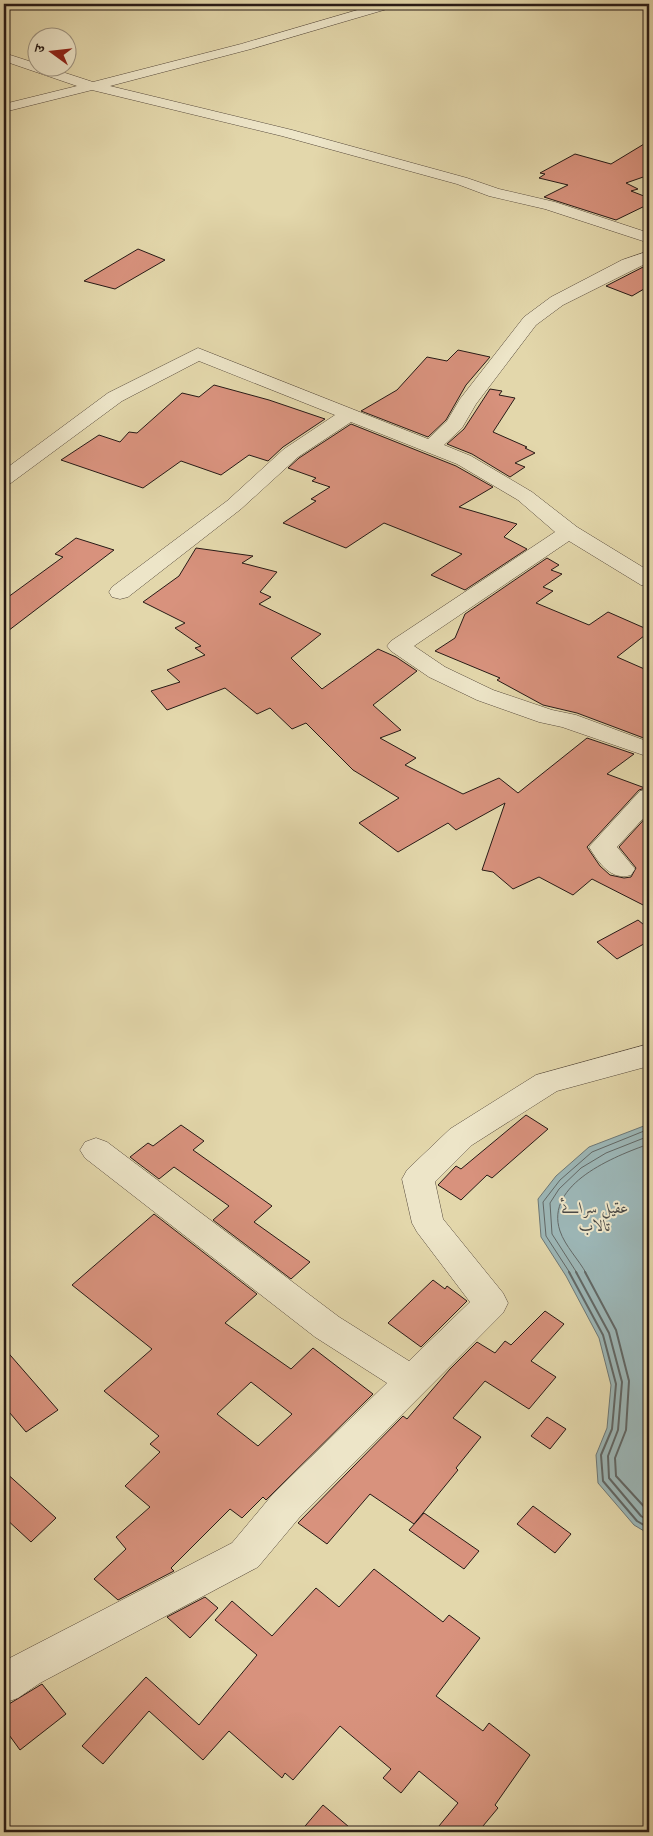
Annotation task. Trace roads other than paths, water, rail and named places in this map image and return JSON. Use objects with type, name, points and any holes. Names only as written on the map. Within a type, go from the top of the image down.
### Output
[{"type":"street","points":[[4,108],[227,53],[390,4]]},
{"type":"street","points":[[4,57],[92,86],[287,134],[462,181],[495,193],[549,205],[649,238]]},
{"type":"street","points":[[430,447],[455,424],[467,404],[530,321],[557,301],[628,264],[649,256]]},
{"type":"street","points":[[4,479],[115,397],[198,354],[464,460],[518,492],[570,532],[649,580]]},
{"type":"street","points":[[120,592],[234,505],[291,453],[348,415]]},
{"type":"street","points":[[570,532],[398,646],[437,672],[485,695],[548,717],[567,720],[649,750]]},
{"type":"street","points":[[622,869],[602,847],[649,798]]},
{"type":"street","points":[[4,1684],[26,1669],[245,1555],[286,1506],[491,1303],[428,1224],[418,1179],[461,1137],[547,1083],[649,1055]]},
{"type":"street","points":[[96,1150],[327,1327],[412,1381]]},
{"type":"water","name":"عقیل سرائے تالاب","points":[[649,1124],[649,1534],[634,1525],[598,1483],[596,1455],[607,1428],[611,1385],[599,1338],[566,1276],[541,1237],[538,1199],[556,1176],[589,1147]]}]
